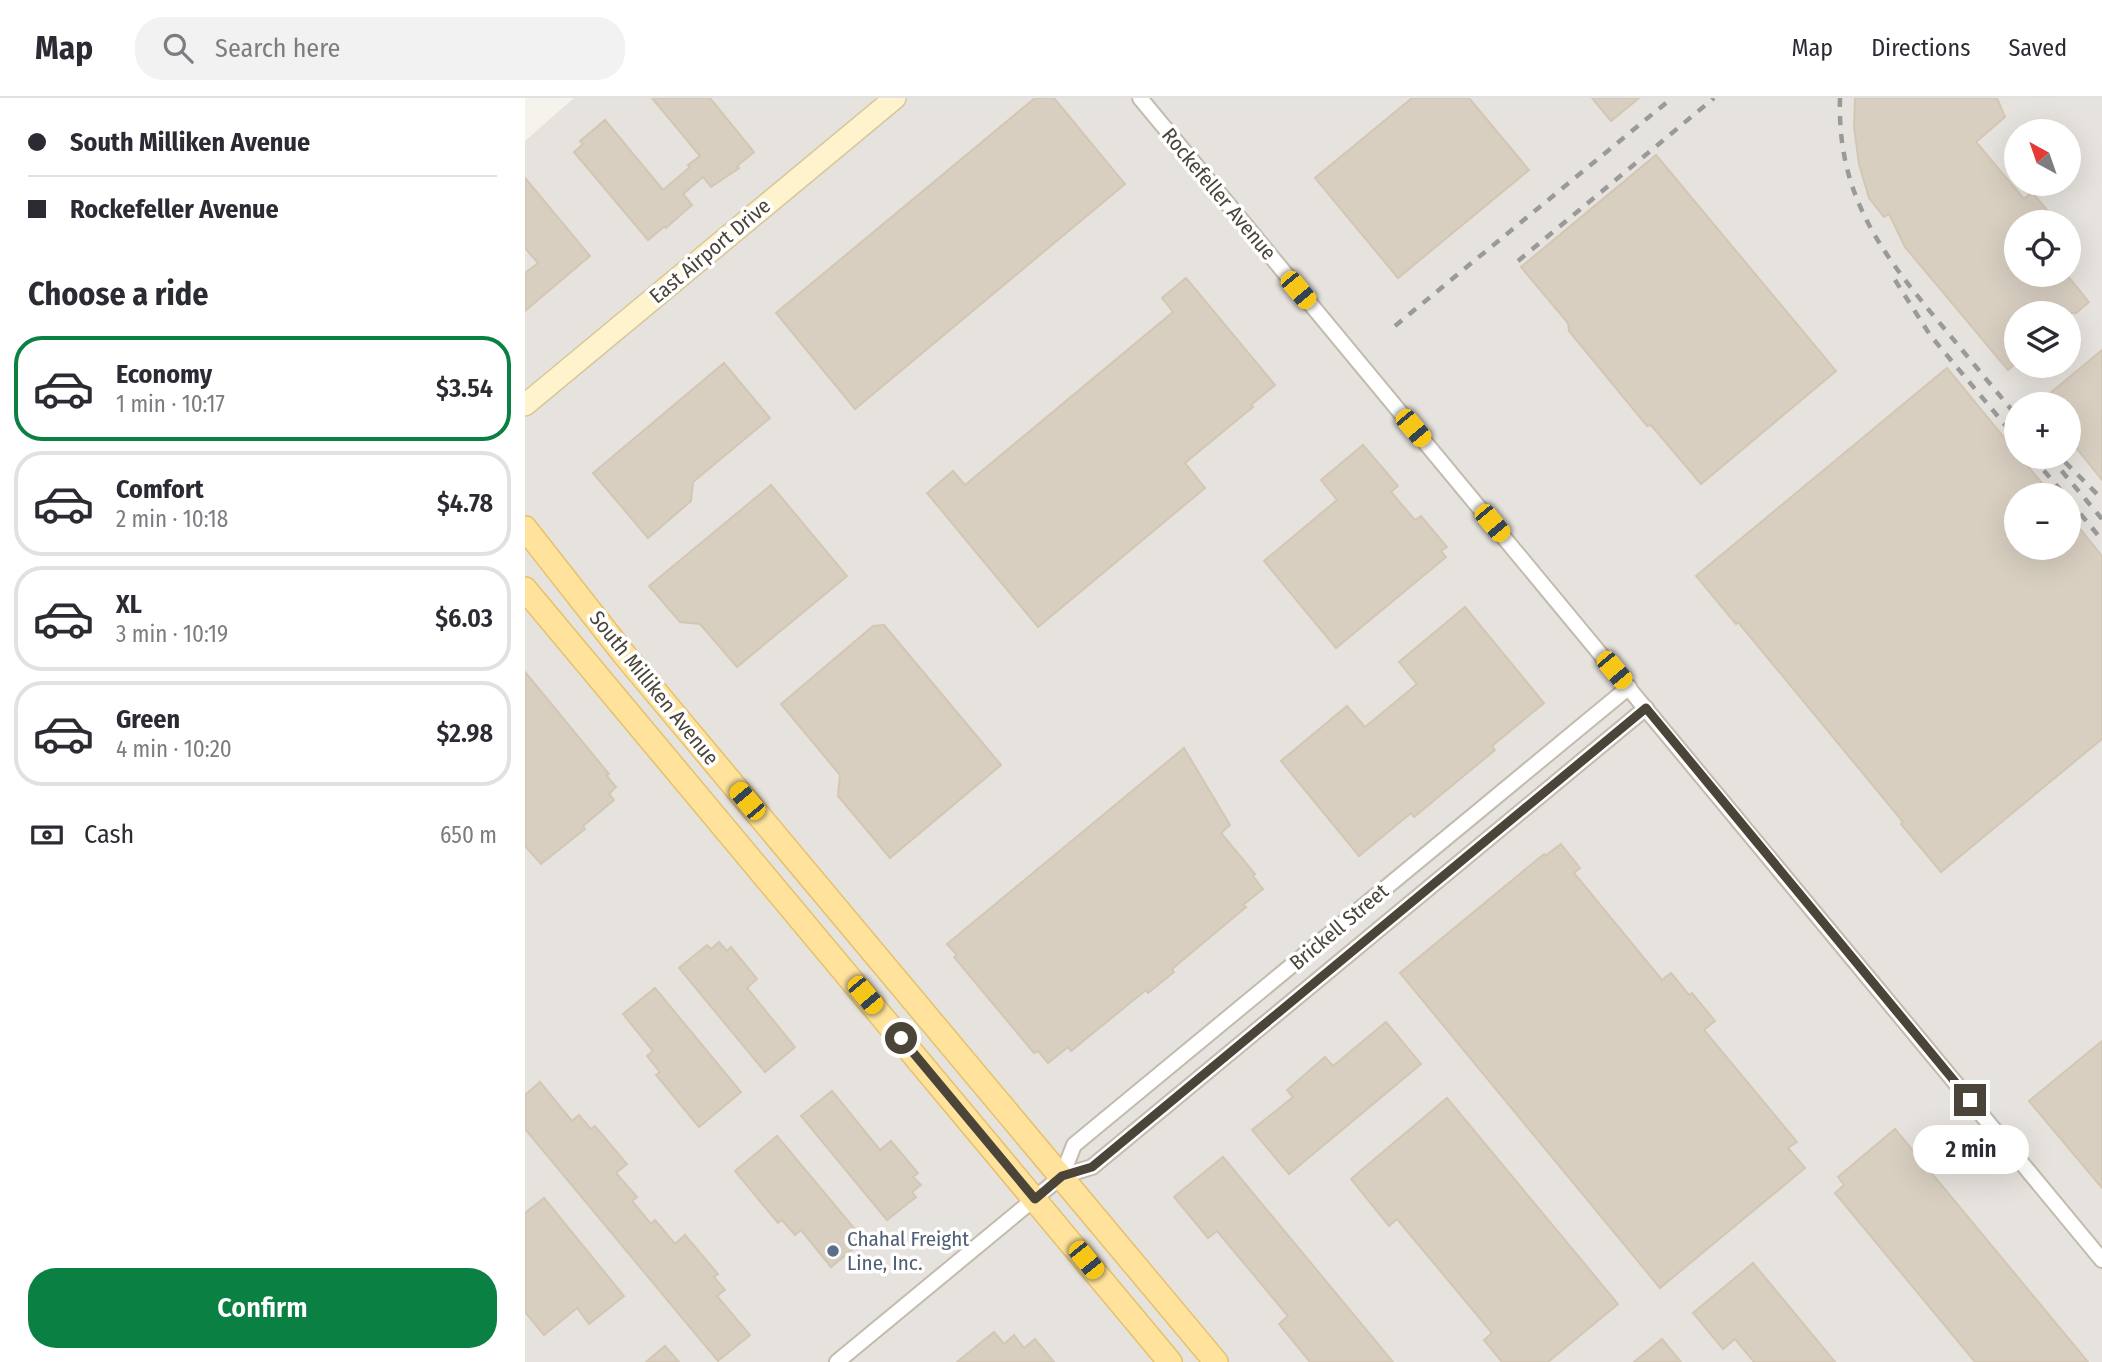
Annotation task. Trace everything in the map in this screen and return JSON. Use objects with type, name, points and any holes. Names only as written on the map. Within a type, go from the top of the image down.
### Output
[{"type":"main road","name":"East Airport Drive","points":[[525,405],[895,98]]},
{"type":"main road","name":"South Milliken Avenue","points":[[525,528],[623,653],[1216,1362]]},
{"type":"main road","name":"South Milliken Avenue","points":[[525,589],[1170,1362]]},
{"type":"street","name":"Rockefeller Avenue","points":[[1140,98],[2102,1260]]},
{"type":"street","name":"Brickell Street","points":[[1062,1176],[1074,1145],[1629,687]]},
{"type":"street","name":"Brickell Street","points":[[837,1362],[1062,1176],[1092,1167],[1646,708]]},
{"type":"shaded area","points":[[574,98],[2102,98],[2102,1362],[525,1362],[525,141]]},
{"type":"building","points":[[652,98],[710,98],[754,152],[737,166],[739,168],[711,187],[703,177],[683,194],[692,205],[648,240],[574,152],[583,144],[580,141],[605,120],[663,190],[700,156]]},
{"type":"building","points":[[1035,98],[1054,98],[1125,184],[855,409],[776,313]]},
{"type":"building","points":[[1412,98],[1469,98],[1529,170],[1398,278],[1315,178]]},
{"type":"building","points":[[1592,98],[1639,98],[1611,121]]},
{"type":"building","points":[[1855,98],[1997,98],[2005,117],[1976,142],[2004,175],[2004,196],[2021,196],[2024,199],[2035,196],[2047,210],[2004,210],[2004,287],[2077,287],[2089,302],[2081,309],[2081,301],[2004,301],[2004,365],[1905,247],[1889,214],[1884,217],[1869,198],[1859,164],[1854,127]]},
{"type":"building","points":[[1656,155],[1836,371],[1701,484],[1651,425],[1647,426],[1569,331],[1568,323],[1521,267]]},
{"type":"building","points":[[525,178],[590,256],[525,311],[525,273],[538,263],[525,248]]},
{"type":"building","points":[[1186,278],[1275,385],[1251,405],[1253,407],[1185,463],[1205,488],[1038,627],[927,493],[953,471],[965,485],[1173,312],[1162,298]]},
{"type":"building","points":[[2102,350],[2102,480],[2081,454],[2081,392],[2051,392],[2068,378],[2081,378],[2081,367]]},
{"type":"building","points":[[724,363],[770,418],[693,482],[691,501],[648,538],[593,473]]},
{"type":"building","points":[[1947,368],[2004,437],[2004,469],[2030,469],[2042,483],[2004,483],[2004,560],[2081,560],[2081,530],[2102,556],[2102,739],[1941,872],[1738,622],[1736,624],[1696,576]]},
{"type":"building","points":[[1363,445],[1398,486],[1391,492],[1415,520],[1421,516],[1447,547],[1441,551],[1446,557],[1336,648],[1264,561],[1337,500],[1321,480]]},
{"type":"building","points":[[771,485],[847,576],[737,667],[700,624],[680,622],[649,586]]},
{"type":"building","points":[[1465,607],[1544,703],[1492,746],[1495,750],[1414,817],[1411,813],[1359,856],[1281,761],[1347,706],[1365,727],[1417,684],[1399,662]]},
{"type":"building","points":[[884,625],[1001,765],[890,858],[838,796],[840,775],[781,704],[873,626]]},
{"type":"building","points":[[525,672],[609,774],[606,775],[616,787],[609,794],[614,800],[583,826],[585,829],[541,864],[525,846]]},
{"type":"building","points":[[1184,748],[1230,825],[1221,833],[1255,874],[1253,876],[1263,889],[1243,905],[1246,907],[1172,969],[1174,972],[1148,993],[1146,990],[1071,1051],[1068,1047],[1048,1063],[1038,1051],[1034,1053],[954,957],[957,955],[947,944]]},
{"type":"building","points":[[1561,844],[1580,868],[1574,873],[1662,980],[1671,973],[1715,1021],[1704,1030],[1797,1142],[1788,1148],[1805,1168],[1660,1288],[1400,973],[1544,854],[1545,856]]},
{"type":"building","points":[[719,942],[727,951],[731,947],[757,979],[747,988],[795,1047],[765,1072],[679,968],[707,945],[711,949]]},
{"type":"building","points":[[655,988],[741,1092],[699,1127],[656,1075],[660,1072],[647,1056],[653,1051],[623,1014]]},
{"type":"building","points":[[1386,1022],[1421,1064],[1289,1174],[1252,1130],[1293,1097],[1287,1090],[1325,1057],[1333,1066]]},
{"type":"building","points":[[2102,1041],[2102,1188],[2029,1101]]},
{"type":"building","points":[[540,1082],[572,1121],[579,1115],[591,1129],[595,1126],[627,1164],[616,1173],[637,1197],[632,1201],[651,1224],[655,1220],[675,1244],[685,1235],[718,1274],[714,1277],[725,1290],[717,1296],[750,1335],[718,1361],[525,1129],[525,1095]]},
{"type":"building","points":[[832,1091],[880,1150],[891,1141],[918,1173],[913,1177],[921,1185],[912,1192],[916,1197],[887,1220],[801,1116]]},
{"type":"building","points":[[1447,1098],[1618,1304],[1548,1362],[1502,1362],[1484,1340],[1492,1333],[1397,1219],[1389,1226],[1351,1179]]},
{"type":"building","points":[[1895,1129],[2088,1362],[1975,1362],[1835,1193],[1844,1185],[1838,1177]]},
{"type":"building","points":[[777,1136],[864,1240],[831,1267],[801,1230],[795,1235],[782,1220],[778,1223],[735,1171]]},
{"type":"building","points":[[1223,1157],[1393,1362],[1310,1362],[1279,1324],[1288,1316],[1217,1231],[1208,1238],[1174,1197]]},
{"type":"building","points":[[544,1198],[624,1296],[589,1324],[577,1308],[544,1335],[525,1312],[525,1213]]},
{"type":"building","points":[[1753,1263],[1835,1362],[1754,1362],[1735,1339],[1723,1349],[1693,1313]]},
{"type":"building","points":[[994,1332],[1004,1344],[1014,1335],[1024,1348],[1035,1339],[1054,1362],[957,1362]]},
{"type":"building","points":[[1662,1339],[1681,1362],[1634,1362]]},
{"type":"building","points":[[665,1346],[679,1362],[646,1362]]},
{"type":"railway","points":[[1395,326],[1672,98]]},
{"type":"railway","points":[[1518,261],[1714,98]]},
{"type":"railway","points":[[1840,98],[1846,164],[1866,219],[1917,295],[2004,400]]},
{"type":"railway","points":[[1895,280],[1930,335],[2004,424]]},
{"type":"railway","points":[[2042,469],[2055,483]]},
{"type":"railway","points":[[2060,469],[2102,519]]},
{"type":"railway","points":[[2072,469],[2102,499]]},
{"type":"railway","points":[[2081,515],[2102,540]]},
{"type":"place","name":"Chahal Freight Line, Inc.","points":[[833,1251]]},
{"type":"route","points":[[901,1038],[1035,1199],[1062,1176],[1092,1167],[1646,708],[1970,1100]]}]
